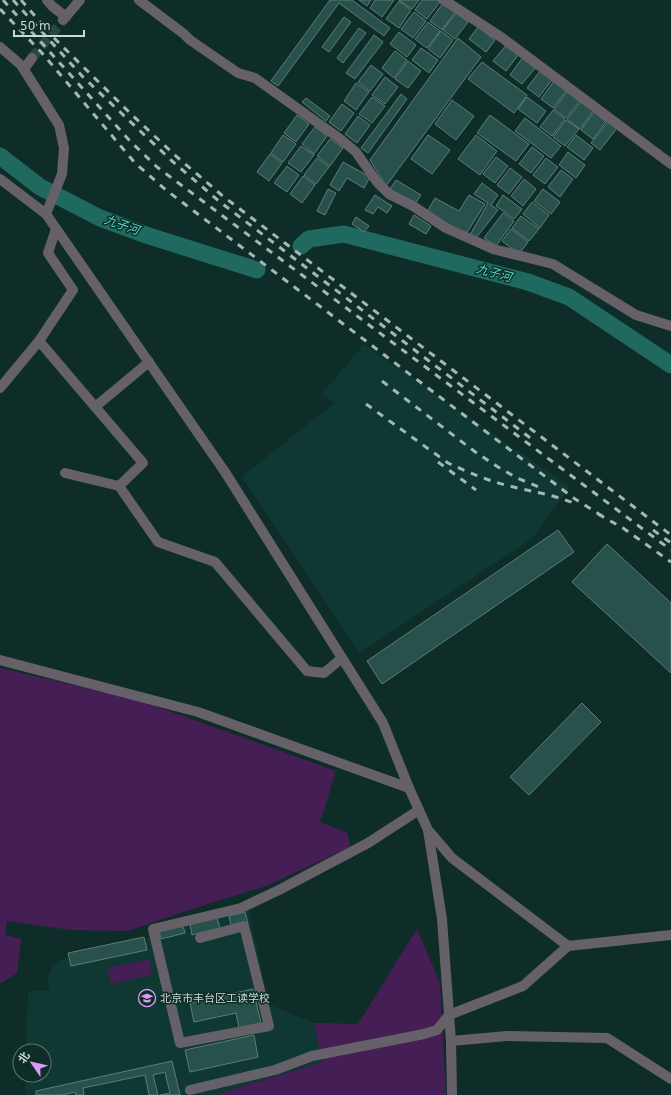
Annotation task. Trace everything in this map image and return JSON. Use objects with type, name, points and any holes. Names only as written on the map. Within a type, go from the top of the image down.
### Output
[{"type":"street","points":[[47,0],[64,18],[80,0]]},
{"type":"street","points":[[139,0],[190,40],[226,65],[238,73],[255,78],[339,138],[356,152],[377,182],[389,194],[413,206],[446,228],[464,237],[493,249],[553,264],[636,315],[671,326]]},
{"type":"street","points":[[444,0],[501,37],[671,164]]},
{"type":"street","points":[[0,47],[21,65],[59,125],[64,148],[62,174],[46,214]]},
{"type":"street","points":[[24,69],[32,58]]},
{"type":"street","points":[[0,179],[46,214],[225,472],[383,723],[409,788],[428,830],[442,919],[451,1041],[452,1095]]},
{"type":"street","points":[[0,388],[39,341],[73,290],[48,253],[56,229]]},
{"type":"street","points":[[39,341],[144,463],[119,486]]},
{"type":"street","points":[[95,407],[149,362]]},
{"type":"street","points":[[65,473],[119,486],[158,542],[215,562],[307,671],[324,672],[342,658]]},
{"type":"street","points":[[0,660],[198,712],[409,788]]},
{"type":"street","points":[[200,938],[244,926],[269,1026],[180,1043],[153,929],[241,908],[280,890],[368,843],[419,810]]},
{"type":"street","points":[[428,830],[452,858],[568,946]]},
{"type":"street","points":[[190,1090],[275,1070],[312,1056],[424,1034],[437,1030],[449,1015],[523,986],[568,946],[671,935]]},
{"type":"street","points":[[451,1041],[507,1036],[607,1038],[671,1079]]},
{"type":"shaded area","points":[[364,344],[570,487],[533,538],[360,653],[242,477],[334,403],[322,394]]},
{"type":"shaded area","points":[[0,668],[141,701],[336,771],[320,822],[348,833],[350,847],[266,886],[128,931],[71,930],[7,921],[5,935],[21,939],[17,973],[0,984]]},
{"type":"shaded area","name":"北京市丰台区工读学校","points":[[249,910],[268,1004],[314,1023],[322,1062],[215,1095],[25,1095],[26,1083],[52,1083],[52,1043],[26,1043],[28,991],[49,991],[48,977],[52,966],[71,956],[126,944],[147,938],[158,930],[220,915]]},
{"type":"shaded area","points":[[417,929],[440,983],[446,1095],[215,1095],[322,1062],[314,1023],[358,1024]]},
{"type":"shaded area","points":[[149,959],[152,975],[111,984],[108,968]]},
{"type":"building","points":[[330,0],[352,0],[390,28],[384,36],[339,3],[278,86],[271,81]]},
{"type":"building","points":[[359,0],[371,0],[367,6]]},
{"type":"building","points":[[375,0],[394,0],[382,17],[370,8]]},
{"type":"building","points":[[399,0],[419,0],[412,9]]},
{"type":"building","points":[[422,0],[438,0],[440,2],[427,19],[415,10]]},
{"type":"building","points":[[399,1],[411,10],[399,28],[386,19]]},
{"type":"building","points":[[443,3],[455,12],[442,30],[430,21]]},
{"type":"building","points":[[414,12],[426,21],[413,38],[401,29]]},
{"type":"building","points":[[456,13],[468,22],[455,39],[443,30]]},
{"type":"building","points":[[344,17],[351,22],[329,52],[322,47]]},
{"type":"building","points":[[428,22],[440,31],[427,48],[415,39]]},
{"type":"building","points":[[478,27],[495,40],[486,52],[469,39]]},
{"type":"building","points":[[359,28],[366,33],[343,63],[337,58]]},
{"type":"building","points":[[441,31],[453,40],[440,58],[428,49]]},
{"type":"building","points":[[399,32],[416,45],[407,57],[390,44]]},
{"type":"building","points":[[374,35],[383,42],[355,79],[346,73]]},
{"type":"building","points":[[458,38],[481,57],[386,186],[370,160]]},
{"type":"building","points":[[507,44],[519,54],[506,71],[493,61]]},
{"type":"building","points":[[421,48],[438,60],[429,73],[412,60]]},
{"type":"building","points":[[395,51],[407,60],[394,78],[382,68]]},
{"type":"building","points":[[523,57],[536,67],[522,84],[510,75]]},
{"type":"building","points":[[408,61],[421,71],[408,88],[395,79]]},
{"type":"building","points":[[482,62],[527,95],[514,113],[468,79]]},
{"type":"building","points":[[371,65],[383,74],[370,91],[358,82]]},
{"type":"building","points":[[540,71],[552,80],[539,97],[527,88]]},
{"type":"building","points":[[385,77],[398,87],[385,104],[372,95]]},
{"type":"building","points":[[554,81],[566,91],[553,108],[541,99]]},
{"type":"building","points":[[356,83],[369,92],[356,110],[344,101]]},
{"type":"building","points":[[567,92],[580,101],[566,118],[554,109]]},
{"type":"building","points":[[401,94],[407,99],[368,153],[361,148]]},
{"type":"building","points":[[372,97],[385,106],[372,123],[359,114]]},
{"type":"building","points":[[527,97],[546,111],[537,123],[518,109]]},
{"type":"building","points":[[306,98],[330,116],[326,121],[302,102]]},
{"type":"building","points":[[452,100],[474,116],[456,140],[435,124]]},
{"type":"building","points":[[581,102],[593,111],[580,129],[567,119]]},
{"type":"building","points":[[342,104],[354,113],[341,131],[329,122]]},
{"type":"building","points":[[553,110],[565,119],[552,136],[540,127]]},
{"type":"building","points":[[594,112],[606,122],[593,139],[581,130]]},
{"type":"building","points":[[297,115],[309,124],[296,142],[284,133]]},
{"type":"building","points":[[490,115],[529,144],[516,161],[477,133]]},
{"type":"building","points":[[358,116],[370,125],[357,143],[345,134]]},
{"type":"building","points":[[525,118],[561,146],[551,158],[515,131]]},
{"type":"building","points":[[566,120],[579,129],[565,146],[553,137]]},
{"type":"building","points":[[609,121],[617,128],[600,150],[591,143]]},
{"type":"building","points":[[315,127],[327,136],[314,154],[302,144]]},
{"type":"building","points":[[283,135],[296,144],[283,162],[271,153]]},
{"type":"building","points":[[428,135],[450,150],[432,174],[411,159]]},
{"type":"building","points":[[476,135],[497,151],[480,175],[458,159]]},
{"type":"building","points":[[576,135],[593,148],[584,160],[567,147]]},
{"type":"building","points":[[330,139],[343,148],[330,166],[317,156]]},
{"type":"building","points":[[301,146],[314,155],[301,172],[288,163]]},
{"type":"building","points":[[532,147],[544,156],[531,173],[519,164]]},
{"type":"building","points":[[568,152],[585,165],[576,178],[559,165]]},
{"type":"building","points":[[270,154],[282,163],[269,181],[257,172]]},
{"type":"building","points":[[496,157],[508,166],[495,183],[483,174]]},
{"type":"building","points":[[317,158],[329,167],[316,184],[304,175]]},
{"type":"building","points":[[546,158],[558,167],[545,184],[533,175]]},
{"type":"building","points":[[343,162],[370,177],[364,188],[347,178],[339,191],[330,185]]},
{"type":"building","points":[[287,166],[299,175],[287,192],[274,183]]},
{"type":"building","points":[[510,168],[522,177],[509,194],[497,185]]},
{"type":"building","points":[[561,170],[573,179],[560,197],[548,187]]},
{"type":"building","points":[[303,176],[315,185],[302,203],[290,194]]},
{"type":"building","points":[[524,179],[536,189],[523,206],[511,196]]},
{"type":"building","points":[[396,180],[421,195],[415,204],[390,189]]},
{"type":"building","points":[[482,183],[498,195],[491,205],[498,210],[476,238],[470,235],[488,203],[474,194]]},
{"type":"building","points":[[328,189],[336,193],[325,215],[317,211]]},
{"type":"building","points":[[543,189],[560,202],[551,214],[534,201]]},
{"type":"building","points":[[375,195],[392,206],[387,213],[378,207],[373,214],[365,210]]},
{"type":"building","points":[[469,195],[485,204],[466,234],[427,212],[435,198],[459,211]]},
{"type":"building","points":[[503,195],[522,209],[514,219],[496,206]]},
{"type":"building","points":[[532,202],[549,215],[540,228],[523,214]]},
{"type":"building","points":[[503,213],[514,221],[496,246],[484,238]]},
{"type":"building","points":[[414,215],[431,226],[426,234],[409,224]]},
{"type":"building","points":[[521,216],[539,229],[529,241],[512,228]]},
{"type":"building","points":[[356,217],[369,226],[364,232],[352,224]]},
{"type":"building","points":[[511,229],[528,242],[519,254],[502,241]]},
{"type":"building","points":[[558,530],[574,552],[382,684],[367,661]]},
{"type":"building","points":[[607,544],[671,603],[671,673],[572,582]]},
{"type":"building","points":[[582,703],[601,722],[529,795],[510,777]]},
{"type":"building","points":[[245,912],[248,923],[231,926],[229,916]]},
{"type":"building","points":[[217,918],[220,928],[192,935],[190,924]]},
{"type":"building","points":[[183,926],[185,933],[161,939],[159,931]]},
{"type":"building","points":[[144,937],[147,950],[71,966],[68,953]]},
{"type":"building","points":[[253,989],[261,1023],[239,1028],[236,1013],[194,1022],[190,1003]]},
{"type":"building","points":[[254,1035],[258,1057],[190,1072],[185,1050]]},
{"type":"building","points":[[172,1061],[180,1095],[160,1095],[170,1093],[165,1072],[153,1075],[158,1095],[149,1095],[145,1075],[83,1088],[84,1095],[76,1095],[75,1092],[62,1095],[36,1095],[36,1091]]},
{"type":"waterway","name":"九子河","points":[[0,156],[40,187],[100,218],[146,235],[257,270]]},
{"type":"waterway","name":"九子河","points":[[301,246],[309,239],[344,234],[528,282],[569,297],[671,365]]},
{"type":"tunnel","points":[[32,58],[63,20]]},
{"type":"railway","points":[[3,0],[130,141],[157,167],[671,550]]},
{"type":"railway","points":[[13,0],[83,77],[172,161],[220,202],[533,440]]},
{"type":"railway","points":[[21,0],[41,23]]},
{"type":"railway","points":[[0,9],[42,53],[135,163],[166,190],[575,499],[602,516]]},
{"type":"railway","points":[[54,38],[132,115],[177,157],[224,197],[671,535]]},
{"type":"railway","points":[[382,381],[474,451],[517,478],[544,489]]},
{"type":"railway","points":[[366,404],[448,463],[500,483],[576,504]]},
{"type":"railway","points":[[438,462],[476,490]]},
{"type":"railway","points":[[598,514],[623,528],[671,562]]},
{"type":"railway","points":[[653,530],[671,543]]},
{"type":"place","name":"北京市丰台区工读学校","points":[[147,998]]}]
